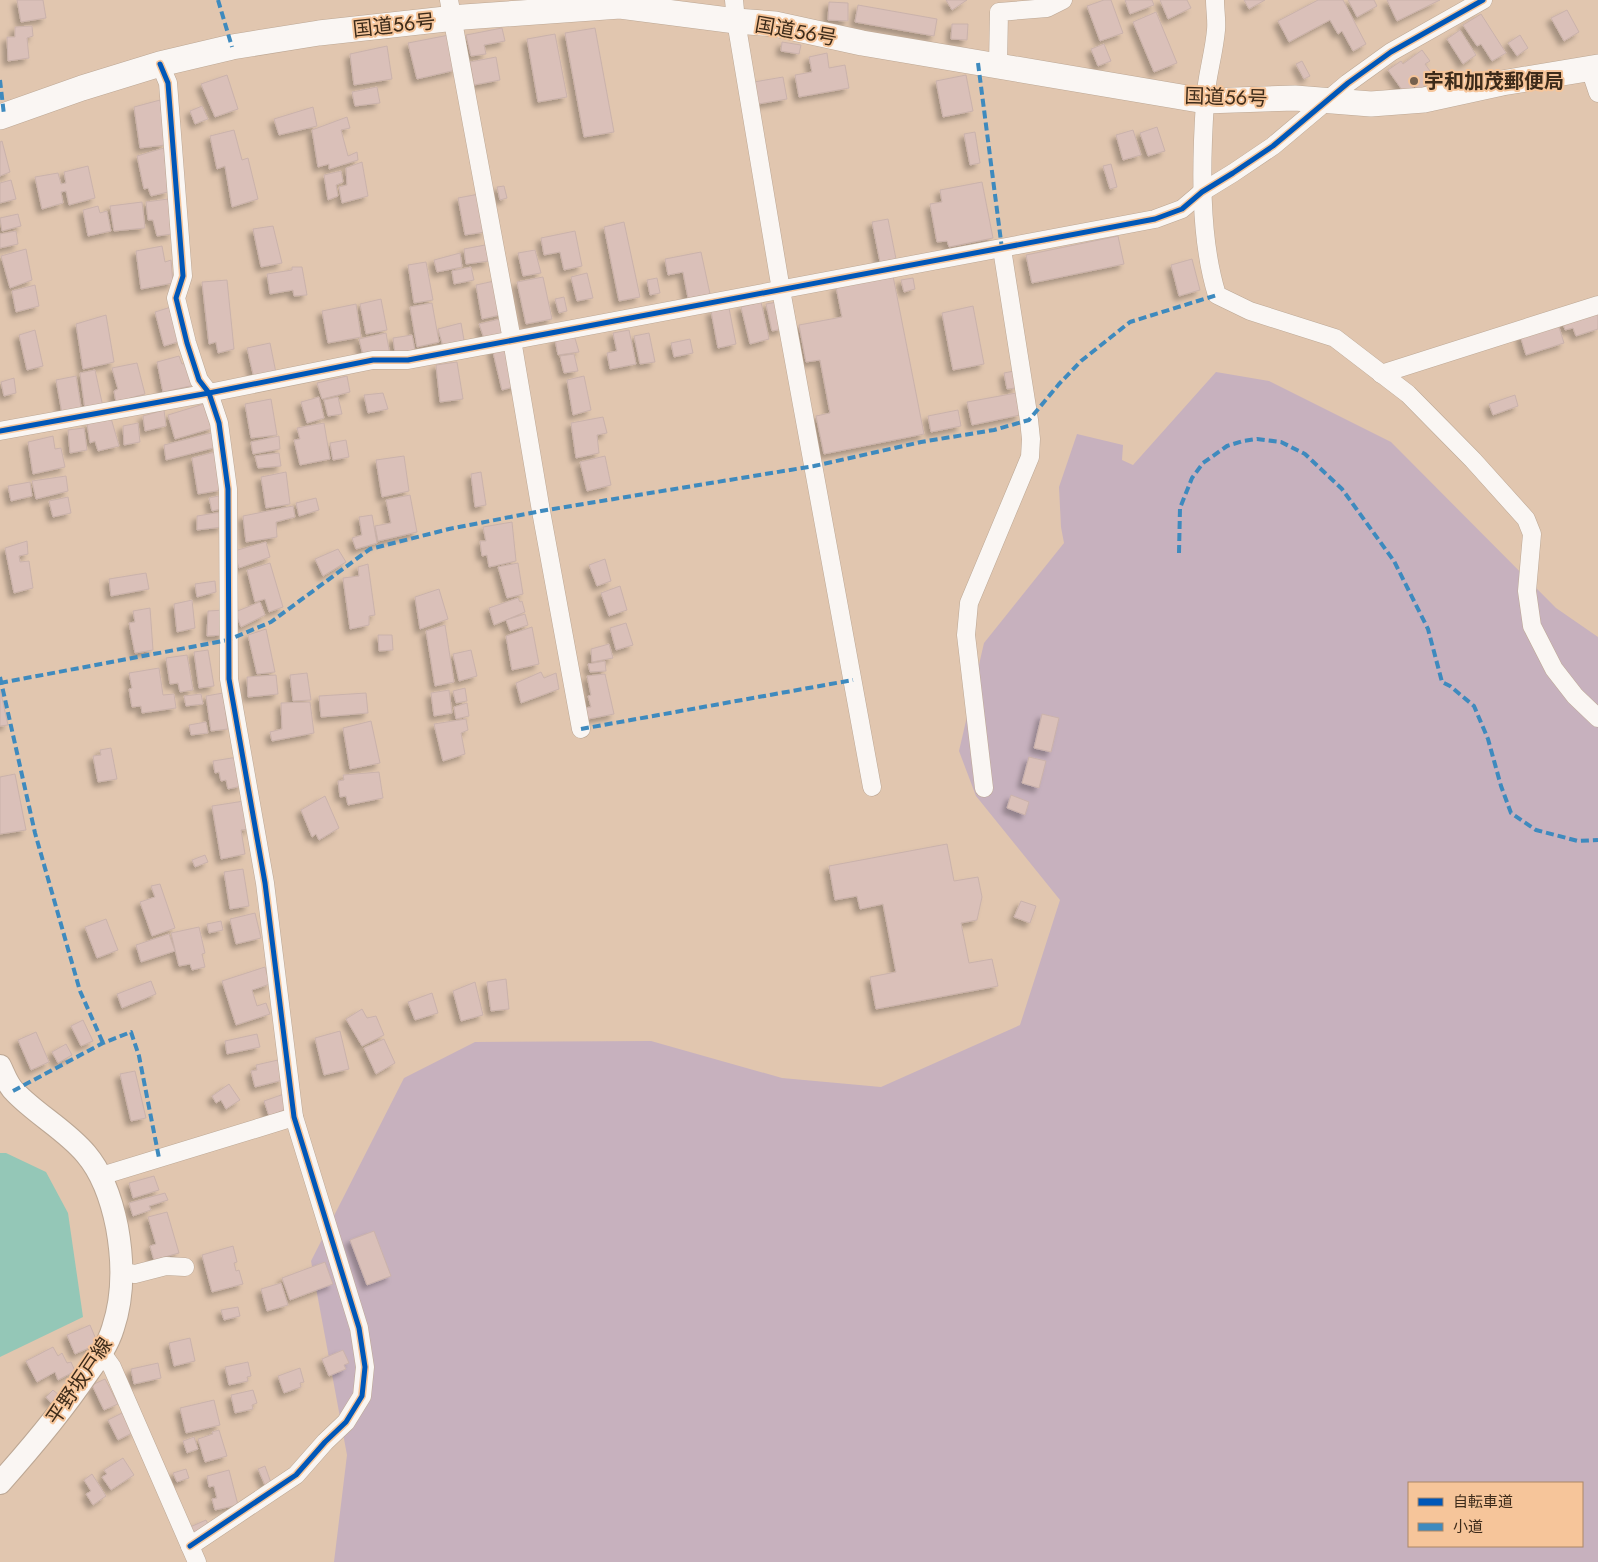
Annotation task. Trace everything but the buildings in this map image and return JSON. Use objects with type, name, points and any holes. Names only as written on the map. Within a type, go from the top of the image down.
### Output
[{"type":"highway","name":"国道56号","points":[[0,117],[82,88],[160,64],[232,47],[451,10],[464,17],[620,6],[735,11],[776,24],[862,43],[1205,101],[1294,98],[1371,104],[1424,100],[1502,83],[1594,68]]},
{"type":"main road","name":"平野坂戸線","points":[[0,1066],[13,1091],[58,1127],[86,1154],[100,1176],[113,1210],[119,1240],[122,1272],[119,1302],[113,1329],[102,1353],[41,1438],[0,1484]]},
{"type":"street","points":[[998,65],[999,12],[1047,8],[1063,0]]},
{"type":"street","points":[[1214,0],[1216,29],[1205,101],[1202,192],[1205,239],[1210,276],[1216,296],[1250,311],[1335,338],[1414,400],[1473,460],[1526,519],[1532,534],[1527,591],[1532,626],[1554,669],[1575,696],[1598,718]]},
{"type":"street","points":[[0,431],[209,393],[373,360],[408,360],[1155,219],[1182,209],[1202,192],[1273,146],[1348,83],[1391,52],[1483,0]]},
{"type":"street","points":[[451,10],[581,729]]},
{"type":"street","points":[[735,11],[782,290],[872,787]]},
{"type":"street","points":[[102,1353],[112,1367],[194,1554],[296,1475],[325,1442],[346,1422],[362,1396],[365,1367],[358,1328],[294,1117],[265,882],[229,679],[228,489],[219,423],[209,393],[199,380],[187,344],[176,298],[182,276],[168,82],[160,64]]},
{"type":"street","points":[[1594,68],[1598,93]]},
{"type":"street","points":[[984,788],[966,635],[969,603],[1030,457],[1031,439],[1002,249]]},
{"type":"street","points":[[1381,374],[1598,305]]},
{"type":"street","points":[[100,1176],[294,1117]]},
{"type":"street","points":[[122,1272],[135,1274],[166,1266],[185,1267]]},
{"type":"shaded area","points":[[1216,372],[1269,381],[1391,442],[1556,608],[1598,637],[1598,1562],[334,1562],[347,1455],[311,1261],[404,1078],[475,1042],[651,1041],[782,1078],[881,1087],[1020,1025],[1060,900],[976,796],[959,751],[984,643],[1064,543],[1061,527],[1059,487],[1077,434],[1123,445],[1122,460],[1133,465]]},
{"type":"water","points":[[0,1153],[6,1153],[46,1172],[68,1213],[83,1317],[0,1357]]},
{"type":"marked path","points":[[218,0],[232,47]]},
{"type":"marked path","points":[[978,63],[1002,249]]},
{"type":"marked path","points":[[0,80],[4,115]]},
{"type":"marked path","points":[[0,683],[228,640],[271,622],[370,549],[449,529],[541,511],[814,466],[921,442],[994,430],[1029,420],[1081,361],[1130,322],[1217,295]]},
{"type":"marked path","points":[[1179,553],[1180,508],[1192,478],[1203,463],[1227,446],[1257,439],[1281,442],[1305,454],[1342,489],[1394,561],[1428,629],[1442,682],[1450,686],[1474,706],[1488,739],[1501,786],[1511,813],[1536,830],[1578,841],[1598,840]]},
{"type":"marked path","points":[[0,677],[35,833],[80,991],[103,1043]]},
{"type":"marked path","points":[[581,729],[853,680]]},
{"type":"marked path","points":[[13,1091],[103,1043],[131,1032],[139,1056],[159,1158]]},
{"type":"cycle path","points":[[0,431],[209,393],[373,360],[408,360],[1155,219],[1182,209],[1202,192],[1273,146],[1348,83],[1391,52],[1483,0]]},
{"type":"cycle path","points":[[160,64],[168,83],[183,276],[176,298],[187,343],[199,380],[209,393],[219,423],[228,489],[229,679],[265,883],[294,1117],[359,1328],[365,1367],[362,1396],[346,1422],[325,1442],[296,1475],[190,1546]]},
{"type":"place","name":"宇和加茂郵便局","points":[[1414,81]]}]
